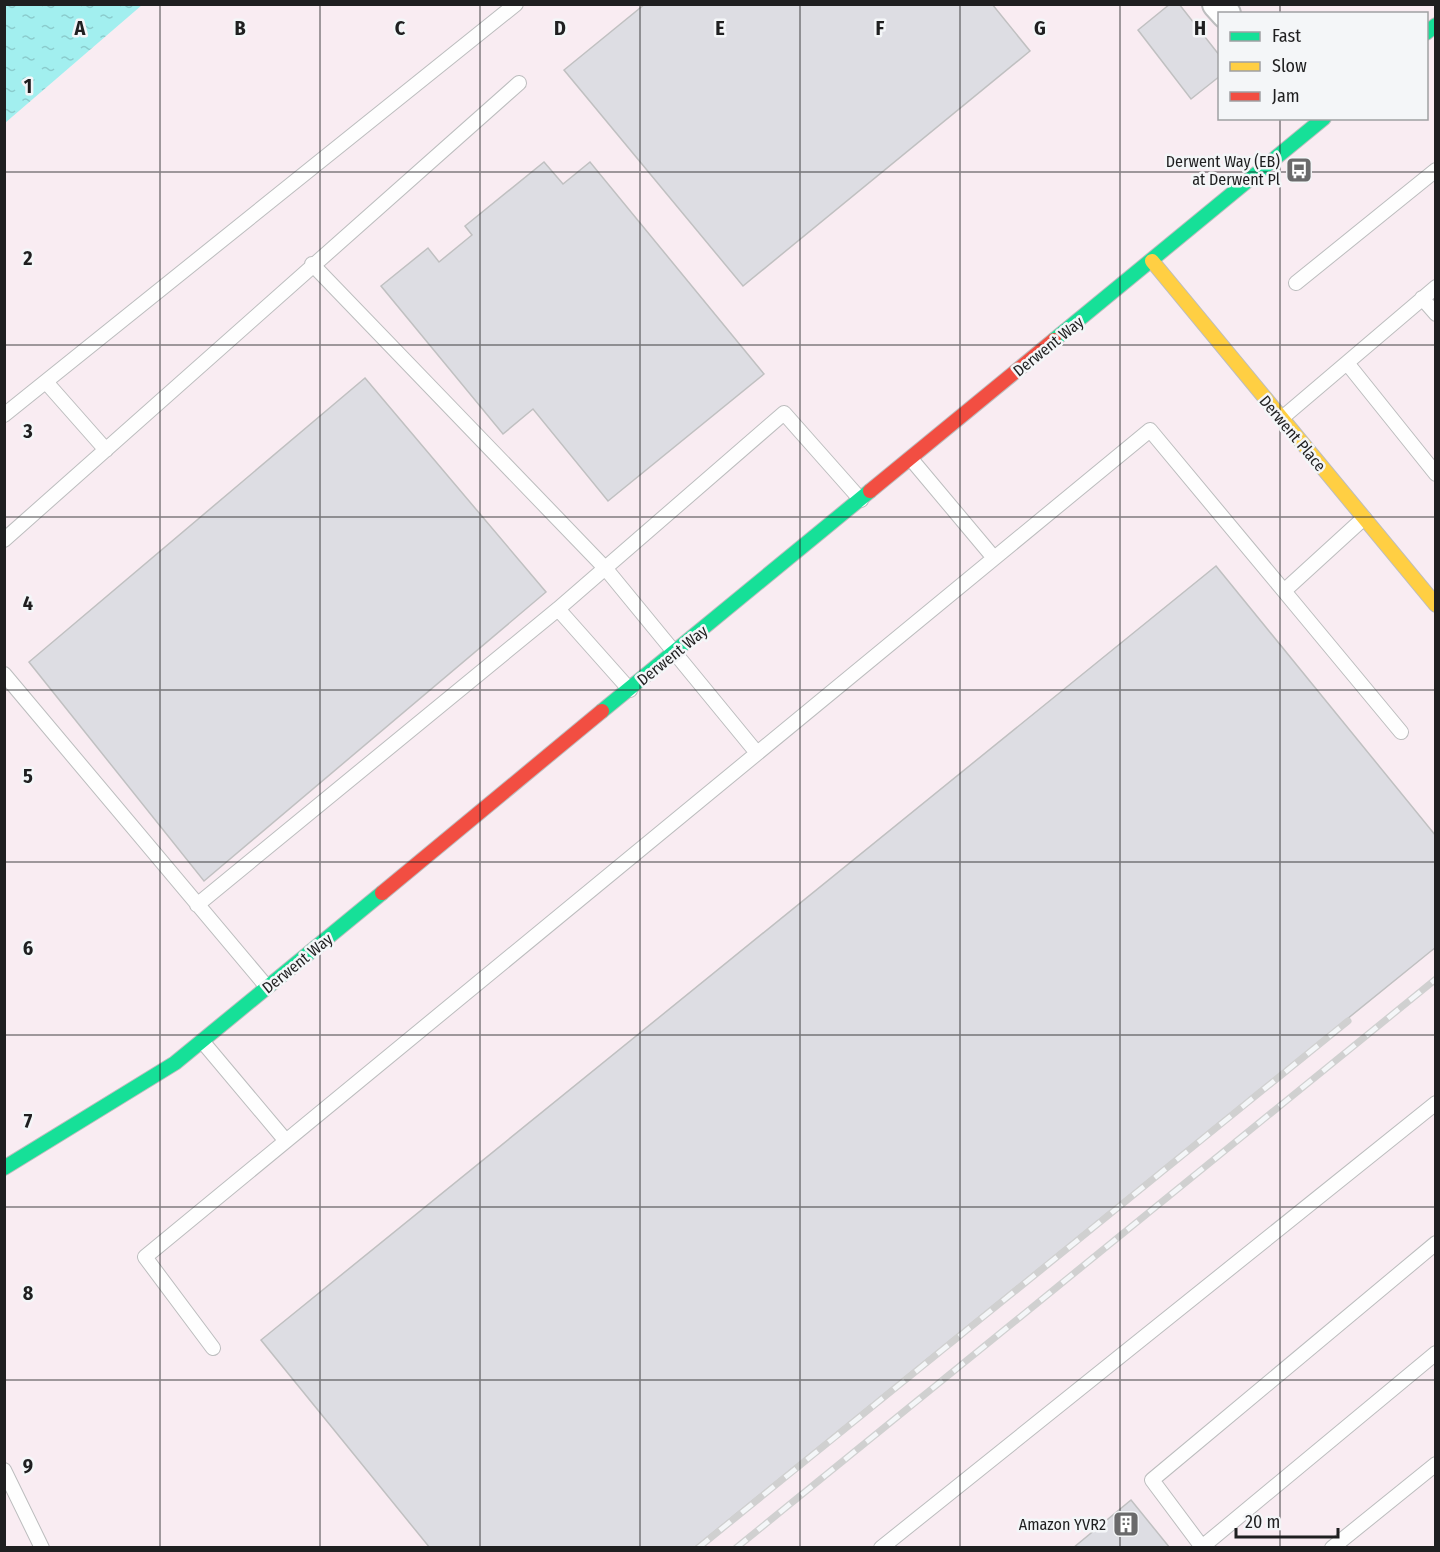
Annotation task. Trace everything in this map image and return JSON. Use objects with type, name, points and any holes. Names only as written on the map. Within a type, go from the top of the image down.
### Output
[{"type":"street","name":"Derwent Way","points":[[5,1168],[175,1063],[1152,261],[1319,120]]},
{"type":"street","name":"Derwent Place","points":[[1152,261],[1436,604]]},
{"type":"lane","points":[[4,415],[516,4]]},
{"type":"lane","points":[[4,540],[312,264],[519,83]]},
{"type":"lane","points":[[1296,283],[1436,170]]},
{"type":"lane","points":[[312,264],[606,569],[757,753]]},
{"type":"lane","points":[[1282,419],[1436,287]]},
{"type":"lane","points":[[1422,298],[1436,314]]},
{"type":"lane","points":[[1347,363],[1436,474]]},
{"type":"lane","points":[[46,382],[106,450]]},
{"type":"lane","points":[[197,905],[606,569],[784,413],[861,500]]},
{"type":"lane","points":[[213,1348],[145,1257],[1150,430],[1401,732]]},
{"type":"lane","points":[[911,459],[994,558]]},
{"type":"lane","points":[[1284,591],[1364,518]]},
{"type":"lane","points":[[558,609],[630,690]]},
{"type":"lane","points":[[4,674],[267,987]]},
{"type":"lane","points":[[202,1041],[286,1142]]},
{"type":"lane","points":[[881,1548],[1436,1103]]},
{"type":"lane","points":[[1436,1243],[1152,1480],[1202,1546],[1436,1353]]},
{"type":"lane","points":[[1332,1548],[1436,1464]]},
{"type":"lane","points":[[4,1470],[42,1548]]},
{"type":"shaded area","points":[[5,5],[1435,5],[1435,1547],[5,1547]]},
{"type":"water","points":[[5,4],[142,4],[142,5],[5,123]]},
{"type":"building","points":[[645,4],[992,4],[1030,51],[743,286],[564,70]]},
{"type":"building","points":[[1170,4],[1179,4],[1218,53],[1218,78],[1191,99],[1138,30]]},
{"type":"building","points":[[544,162],[563,184],[590,162],[764,374],[608,501],[533,409],[503,434],[381,286],[428,248],[439,262],[472,235],[465,226]]},
{"type":"building","points":[[365,378],[546,592],[204,881],[29,662]]},
{"type":"building","points":[[1216,566],[1436,836],[1436,947],[694,1548],[430,1548],[261,1340]]},
{"type":"building","name":"Amazon YVR2","points":[[1131,1500],[1170,1548],[1073,1548]]},
{"type":"railway","points":[[736,1548],[1436,979]]},
{"type":"railway","points":[[698,1548],[1348,1021]]},
{"type":"traffic: fast","points":[[1428,31],[1436,25]]},
{"type":"traffic: fast","points":[[1054,340],[1322,120]]},
{"type":"traffic: fast","points":[[602,711],[870,491]]},
{"type":"traffic: fast","points":[[4,1168],[175,1063],[382,893]]},
{"type":"traffic: slow","points":[[1152,261],[1436,605]]},
{"type":"traffic: jam","points":[[870,491],[1054,340]]},
{"type":"traffic: jam","points":[[382,893],[602,711]]},
{"type":"place","name":"Derwent Way (EB) at Derwent Pl","points":[[1299,170]]},
{"type":"place","name":"Amazon YVR2","points":[[1126,1524]]}]
